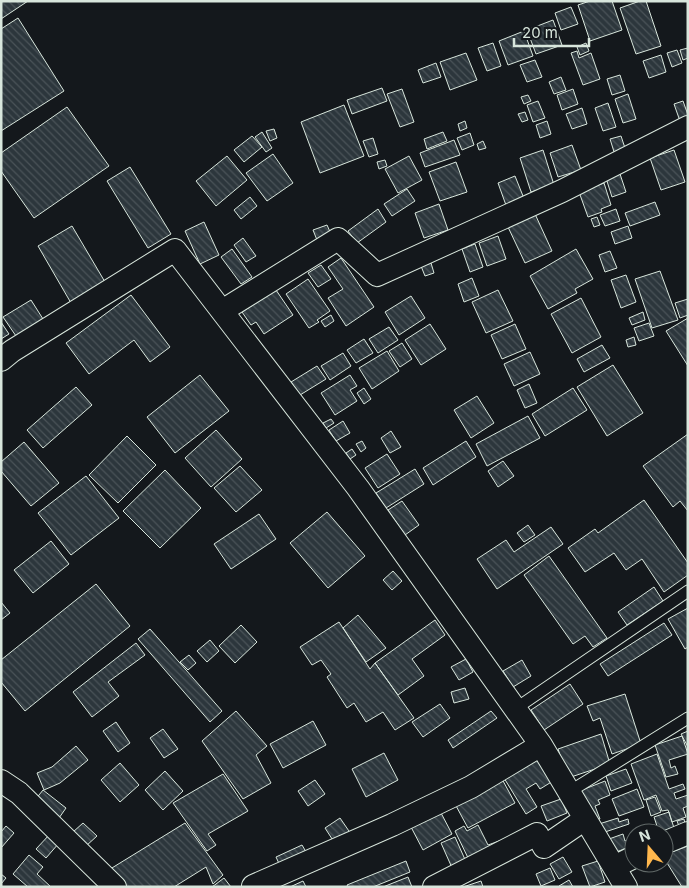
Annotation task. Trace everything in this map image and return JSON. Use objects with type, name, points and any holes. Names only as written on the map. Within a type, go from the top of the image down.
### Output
[{"type":"street","points":[[222,311],[338,239],[377,276],[562,191],[688,127]]},
{"type":"street","points":[[1,360],[12,351],[175,250],[358,488],[541,745],[585,819],[624,862]]},
{"type":"street","points":[[253,886],[392,825],[471,787],[541,745]]},
{"type":"street","points":[[1,780],[19,793],[115,887]]},
{"type":"street","points":[[434,887],[537,834],[544,847],[585,819]]},
{"type":"street","points":[[674,839],[688,833]]},
{"type":"street","points":[[625,873],[626,887]]},
{"type":"lane","points":[[515,709],[688,591]]},
{"type":"lane","points":[[569,792],[688,718]]},
{"type":"building","points":[[1,1],[28,1],[1,19]]},
{"type":"building","points":[[590,1],[612,1],[622,30],[590,41],[578,5]]},
{"type":"building","points":[[640,1],[646,1],[661,46],[636,54],[620,8]]},
{"type":"building","points":[[571,7],[578,24],[561,30],[555,13]]},
{"type":"building","points":[[18,18],[64,91],[1,131],[1,29]]},
{"type":"building","points":[[553,20],[562,45],[536,54],[527,30]]},
{"type":"building","points":[[524,31],[533,56],[508,65],[499,41]]},
{"type":"building","points":[[493,43],[501,66],[487,71],[478,48]]},
{"type":"building","points":[[586,43],[589,51],[580,55],[577,47]]},
{"type":"building","points":[[688,48],[688,58],[683,60],[680,50]]},
{"type":"building","points":[[677,50],[682,63],[672,67],[667,53]]},
{"type":"building","points":[[577,51],[579,58],[591,53],[600,79],[583,85],[571,53]]},
{"type":"building","points":[[466,53],[477,80],[450,90],[440,62]]},
{"type":"building","points":[[661,55],[666,72],[649,78],[643,61]]},
{"type":"building","points":[[535,60],[542,77],[527,82],[520,65]]},
{"type":"building","points":[[436,63],[441,77],[423,83],[418,70]]},
{"type":"building","points":[[620,75],[625,91],[612,95],[607,79]]},
{"type":"building","points":[[561,77],[566,90],[554,94],[549,82]]},
{"type":"building","points":[[382,88],[387,101],[352,114],[347,100]]},
{"type":"building","points":[[402,89],[414,122],[400,127],[387,94]]},
{"type":"building","points":[[573,89],[578,104],[562,110],[557,95]]},
{"type":"building","points":[[628,94],[636,119],[623,123],[615,99]]},
{"type":"building","points":[[528,95],[531,101],[524,104],[521,97]]},
{"type":"building","points":[[538,101],[545,118],[533,122],[527,105]]},
{"type":"building","points":[[683,101],[688,115],[688,122],[681,124],[674,104]]},
{"type":"building","points":[[608,103],[616,127],[603,131],[595,108]]},
{"type":"building","points":[[344,105],[364,156],[320,173],[301,122]]},
{"type":"building","points":[[67,107],[109,166],[34,218],[1,171],[1,153]]},
{"type":"building","points":[[582,108],[587,124],[572,129],[566,114]]},
{"type":"building","points":[[525,112],[528,120],[522,122],[518,114]]},
{"type":"building","points":[[465,121],[467,128],[460,131],[458,124]]},
{"type":"building","points":[[547,121],[551,134],[540,138],[536,125]]},
{"type":"building","points":[[274,129],[277,138],[270,141],[266,131]]},
{"type":"building","points":[[262,132],[272,148],[266,152],[255,137]]},
{"type":"building","points":[[443,132],[447,141],[427,149],[424,139]]},
{"type":"building","points":[[470,133],[474,145],[462,150],[457,138]]},
{"type":"building","points":[[252,136],[262,147],[244,162],[234,150]]},
{"type":"building","points":[[621,136],[626,151],[615,155],[610,139]]},
{"type":"building","points":[[373,138],[378,154],[369,157],[363,141]]},
{"type":"building","points":[[454,140],[460,155],[425,167],[420,153]]},
{"type":"building","points":[[483,141],[486,148],[479,150],[477,144]]},
{"type":"building","points":[[572,145],[581,170],[558,177],[550,153]]},
{"type":"building","points":[[543,150],[554,185],[531,192],[520,158]]},
{"type":"building","points":[[674,150],[685,182],[661,190],[650,158]]},
{"type":"building","points":[[273,154],[293,183],[267,201],[246,173]]},
{"type":"building","points":[[227,156],[247,180],[216,206],[196,181]]},
{"type":"building","points":[[409,156],[422,180],[398,193],[385,169]]},
{"type":"building","points":[[385,160],[387,166],[379,169],[377,162]]},
{"type":"building","points":[[456,162],[467,192],[440,201],[429,172]]},
{"type":"building","points":[[130,167],[171,234],[148,248],[107,181]]},
{"type":"building","points":[[620,174],[626,192],[612,197],[606,178]]},
{"type":"building","points":[[515,176],[525,201],[507,208],[498,183]]},
{"type":"building","points":[[604,183],[611,205],[601,209],[602,212],[588,217],[579,192]]},
{"type":"building","points":[[407,189],[415,201],[392,216],[384,204]]},
{"type":"building","points":[[250,197],[257,206],[241,219],[234,210]]},
{"type":"building","points":[[655,202],[660,215],[630,226],[625,213]]},
{"type":"building","points":[[439,204],[448,230],[424,238],[415,213]]},
{"type":"building","points":[[378,209],[386,222],[357,243],[348,231]]},
{"type":"building","points":[[616,209],[620,221],[605,226],[600,215]]},
{"type":"building","points":[[535,214],[552,251],[525,263],[508,227]]},
{"type":"building","points":[[597,217],[600,225],[594,227],[591,219]]},
{"type":"building","points":[[204,222],[219,255],[200,264],[185,231]]},
{"type":"building","points":[[327,225],[331,234],[317,240],[313,230]]},
{"type":"building","points":[[72,226],[105,282],[71,303],[38,246]]},
{"type":"building","points":[[628,226],[632,238],[615,244],[611,232]]},
{"type":"building","points":[[498,236],[506,259],[487,266],[479,243]]},
{"type":"building","points":[[243,238],[256,256],[246,262],[234,245]]},
{"type":"building","points":[[475,244],[483,267],[470,272],[462,249]]},
{"type":"building","points":[[232,249],[252,277],[241,284],[221,257]]},
{"type":"building","points":[[576,249],[593,279],[575,289],[577,293],[548,309],[530,276]]},
{"type":"building","points":[[610,251],[617,268],[605,272],[599,255]]},
{"type":"building","points":[[341,258],[374,307],[346,326],[328,298],[343,289],[328,267]]},
{"type":"building","points":[[431,263],[434,273],[425,276],[421,266]]},
{"type":"building","points":[[321,265],[331,279],[318,287],[308,273]]},
{"type":"building","points":[[660,271],[678,320],[652,328],[635,279]]},
{"type":"building","points":[[626,275],[636,302],[621,308],[611,280]]},
{"type":"building","points":[[472,278],[479,296],[464,302],[458,284]]},
{"type":"building","points":[[308,279],[330,311],[317,320],[319,322],[309,328],[286,294]]},
{"type":"building","points":[[276,290],[293,315],[264,334],[256,322],[251,325],[242,312]]},
{"type":"building","points":[[498,290],[513,321],[486,333],[472,302]]},
{"type":"building","points":[[131,295],[170,347],[150,362],[134,340],[89,374],[66,343]]},
{"type":"building","points":[[411,296],[425,318],[399,335],[385,312]]},
{"type":"building","points":[[581,298],[601,337],[572,353],[551,314]]},
{"type":"building","points":[[688,299],[688,315],[680,318],[675,303]]},
{"type":"building","points":[[31,300],[43,319],[16,336],[3,317]]},
{"type":"building","points":[[643,312],[645,320],[632,325],[629,318]]},
{"type":"building","points":[[331,315],[334,321],[325,327],[321,321]]},
{"type":"building","points":[[688,318],[688,366],[666,331]]},
{"type":"building","points":[[1,322],[9,334],[1,339]]},
{"type":"building","points":[[649,323],[654,336],[639,341],[634,328]]},
{"type":"building","points":[[430,324],[446,349],[421,365],[405,340]]},
{"type":"building","points":[[515,324],[526,349],[502,359],[491,335]]},
{"type":"building","points":[[389,327],[398,340],[378,353],[369,339]]},
{"type":"building","points":[[634,337],[636,345],[628,347],[626,340]]},
{"type":"building","points":[[364,339],[373,353],[356,363],[347,350]]},
{"type":"building","points":[[402,343],[412,359],[400,367],[389,351]]},
{"type":"building","points":[[602,345],[610,358],[584,372],[577,359]]},
{"type":"building","points":[[387,351],[399,371],[372,389],[359,368]]},
{"type":"building","points":[[530,352],[540,374],[514,386],[504,364]]},
{"type":"building","points":[[343,353],[351,366],[330,380],[321,366]]},
{"type":"building","points":[[613,365],[643,413],[607,436],[577,387]]},
{"type":"building","points":[[317,366],[326,379],[300,395],[291,382]]},
{"type":"building","points":[[200,375],[229,411],[175,453],[147,417]]},
{"type":"building","points":[[350,375],[357,386],[350,390],[357,401],[335,415],[321,393]]},
{"type":"building","points":[[529,384],[537,403],[525,408],[517,390]]},
{"type":"building","points":[[76,387],[92,405],[43,448],[27,430]]},
{"type":"building","points":[[364,388],[371,399],[364,404],[357,393]]},
{"type":"building","points":[[573,388],[587,410],[545,436],[532,414]]},
{"type":"building","points":[[477,396],[494,423],[471,438],[454,410]]},
{"type":"building","points":[[528,416],[540,438],[487,466],[476,444]]},
{"type":"building","points":[[331,419],[334,423],[326,428],[323,423]]},
{"type":"building","points":[[343,421],[350,433],[336,441],[329,430]]},
{"type":"building","points":[[216,430],[242,459],[211,487],[185,458]]},
{"type":"building","points":[[391,431],[401,447],[390,453],[381,438]]},
{"type":"building","points":[[688,434],[688,511],[680,501],[673,507],[643,466]]},
{"type":"building","points":[[127,436],[156,465],[118,503],[89,475]]},
{"type":"building","points":[[362,441],[366,448],[361,452],[356,444]]},
{"type":"building","points":[[466,441],[476,457],[433,485],[423,468]]},
{"type":"building","points":[[24,442],[59,483],[31,506],[1,471],[1,462]]},
{"type":"building","points":[[352,449],[356,455],[350,459],[346,453]]},
{"type":"building","points":[[387,454],[400,474],[378,488],[365,468]]},
{"type":"building","points":[[503,461],[514,476],[498,487],[488,471]]},
{"type":"building","points":[[240,466],[262,490],[236,512],[214,488]]},
{"type":"building","points":[[415,469],[424,484],[386,508],[376,493]]},
{"type":"building","points":[[165,470],[201,508],[160,548],[123,511]]},
{"type":"building","points":[[86,476],[119,518],[71,555],[38,513]]},
{"type":"building","points":[[644,500],[688,563],[688,575],[664,592],[642,559],[626,570],[614,553],[585,572],[568,548],[595,529],[598,533]]},
{"type":"building","points":[[402,501],[419,525],[405,535],[388,510]]},
{"type":"building","points":[[327,512],[365,556],[328,588],[290,543]]},
{"type":"building","points":[[259,514],[276,539],[231,569],[214,544]]},
{"type":"building","points":[[528,525],[535,535],[524,542],[517,533]]},
{"type":"building","points":[[551,527],[563,544],[497,589],[477,559],[506,540],[514,552]]},
{"type":"building","points":[[51,541],[69,564],[33,593],[14,570]]},
{"type":"building","points":[[549,556],[607,638],[593,647],[585,636],[573,644],[524,575]]},
{"type":"building","points":[[393,571],[402,581],[392,590],[383,580]]},
{"type":"building","points":[[96,584],[130,626],[25,711],[1,682],[1,660]]},
{"type":"building","points":[[654,587],[663,601],[627,625],[618,612]]},
{"type":"building","points":[[1,602],[10,613],[1,620]]},
{"type":"building","points":[[688,608],[688,647],[685,649],[668,619]]},
{"type":"building","points":[[358,615],[386,648],[366,662],[343,628]]},
{"type":"building","points":[[435,620],[445,635],[412,659],[424,676],[398,695],[375,663]]},
{"type":"building","points":[[339,622],[370,669],[375,663],[414,718],[395,730],[383,712],[366,722],[354,703],[347,708],[327,677],[331,674],[321,660],[312,665],[300,647]]},
{"type":"building","points":[[664,623],[672,635],[608,676],[600,664]]},
{"type":"building","points":[[241,625],[257,642],[235,663],[219,646]]},
{"type":"building","points":[[150,629],[222,711],[210,722],[138,639]]},
{"type":"building","points":[[210,640],[219,651],[207,662],[197,651]]},
{"type":"building","points":[[136,643],[145,655],[108,682],[119,696],[92,717],[73,692]]},
{"type":"building","points":[[189,655],[196,663],[188,670],[180,662]]},
{"type":"building","points":[[466,659],[473,672],[459,680],[451,667]]},
{"type":"building","points":[[522,660],[531,676],[513,687],[503,671]]},
{"type":"building","points":[[570,684],[583,704],[544,730],[531,710]]},
{"type":"building","points":[[465,688],[469,699],[454,703],[451,692]]},
{"type":"building","points":[[625,694],[641,744],[612,754],[600,718],[593,721],[587,706]]},
{"type":"building","points":[[440,704],[450,718],[423,737],[412,722]]},
{"type":"building","points":[[236,711],[267,746],[256,755],[271,783],[243,799],[202,741]]},
{"type":"building","points":[[491,711],[497,718],[453,748],[448,740]]},
{"type":"building","points":[[313,721],[326,745],[283,768],[270,744]]},
{"type":"building","points":[[116,722],[130,743],[118,752],[103,731]]},
{"type":"building","points":[[163,729],[178,749],[164,758],[150,738]]},
{"type":"building","points":[[688,731],[688,747],[681,734]]},
{"type":"building","points":[[601,734],[610,764],[568,778],[558,749]]},
{"type":"building","points":[[682,736],[688,754],[669,760],[671,768],[675,766],[678,774],[666,777],[655,745]]},
{"type":"building","points":[[76,746],[88,760],[60,783],[44,790],[37,773],[52,767]]},
{"type":"building","points":[[384,753],[398,780],[366,797],[352,769]]},
{"type":"building","points":[[657,754],[669,789],[683,784],[685,789],[674,793],[676,799],[688,795],[688,806],[683,808],[686,817],[672,822],[668,810],[662,811],[656,795],[644,800],[631,764]]},
{"type":"building","points":[[539,757],[553,781],[540,789],[536,783],[526,789],[537,807],[526,814],[504,778]]},
{"type":"building","points":[[120,763],[139,785],[120,802],[101,780]]},
{"type":"building","points":[[626,769],[632,783],[611,791],[606,776]]},
{"type":"building","points":[[165,771],[183,791],[163,810],[145,790]]},
{"type":"building","points":[[223,774],[248,811],[208,834],[216,845],[207,851],[173,803]]},
{"type":"building","points":[[502,779],[515,803],[468,828],[455,804]]},
{"type":"building","points":[[315,780],[325,794],[308,806],[298,791]]},
{"type":"building","points":[[605,781],[610,795],[598,800],[600,804],[595,806],[600,819],[595,820],[577,792]]},
{"type":"building","points":[[637,789],[644,807],[619,816],[612,799]]},
{"type":"building","points":[[43,790],[66,808],[59,818],[35,800]]},
{"type":"building","points":[[655,797],[661,812],[651,816],[646,800]]},
{"type":"building","points":[[561,799],[567,813],[547,821],[541,806]]},
{"type":"building","points":[[440,811],[452,834],[423,850],[411,827]]},
{"type":"building","points":[[669,812],[672,823],[656,823],[654,817]]},
{"type":"building","points":[[340,818],[351,834],[336,845],[325,828]]},
{"type":"building","points":[[618,818],[619,822],[628,819],[629,823],[624,823],[624,826],[602,833],[599,824]]},
{"type":"building","points":[[684,819],[685,824],[679,826],[677,821]]},
{"type":"building","points":[[83,823],[97,836],[86,846],[73,832]]},
{"type":"building","points":[[185,823],[223,875],[213,884],[206,867],[174,887],[127,887],[107,871]]},
{"type":"building","points":[[478,825],[488,845],[499,841],[504,847],[471,864],[455,831],[464,826],[467,831]]},
{"type":"building","points":[[6,826],[14,833],[1,848],[1,832]]},
{"type":"building","points":[[50,834],[59,843],[46,858],[36,849]]},
{"type":"building","points":[[623,834],[624,849],[614,853],[609,839]]},
{"type":"building","points":[[455,837],[467,864],[453,870],[441,843]]},
{"type":"building","points":[[302,845],[309,857],[282,870],[276,857]]},
{"type":"building","points":[[688,846],[688,887],[682,887],[673,873],[674,851]]},
{"type":"building","points":[[29,855],[43,867],[37,874],[51,887],[28,887],[13,874]]},
{"type":"building","points":[[563,857],[572,872],[559,879],[550,864]]},
{"type":"building","points":[[406,861],[410,872],[373,887],[348,887],[347,885]]},
{"type":"building","points":[[598,861],[605,882],[590,887],[582,866]]},
{"type":"building","points":[[550,868],[555,880],[541,886],[536,874]]},
{"type":"building","points":[[1,874],[6,878],[1,884]]},
{"type":"building","points":[[408,877],[412,887],[383,887]]},
{"type":"building","points":[[224,878],[231,887],[212,887]]},
{"type":"building","points":[[569,880],[573,887],[559,886]]},
{"type":"building","points":[[303,881],[306,887],[290,887]]},
{"type":"building","points":[[481,881],[483,887],[463,887]]}]
